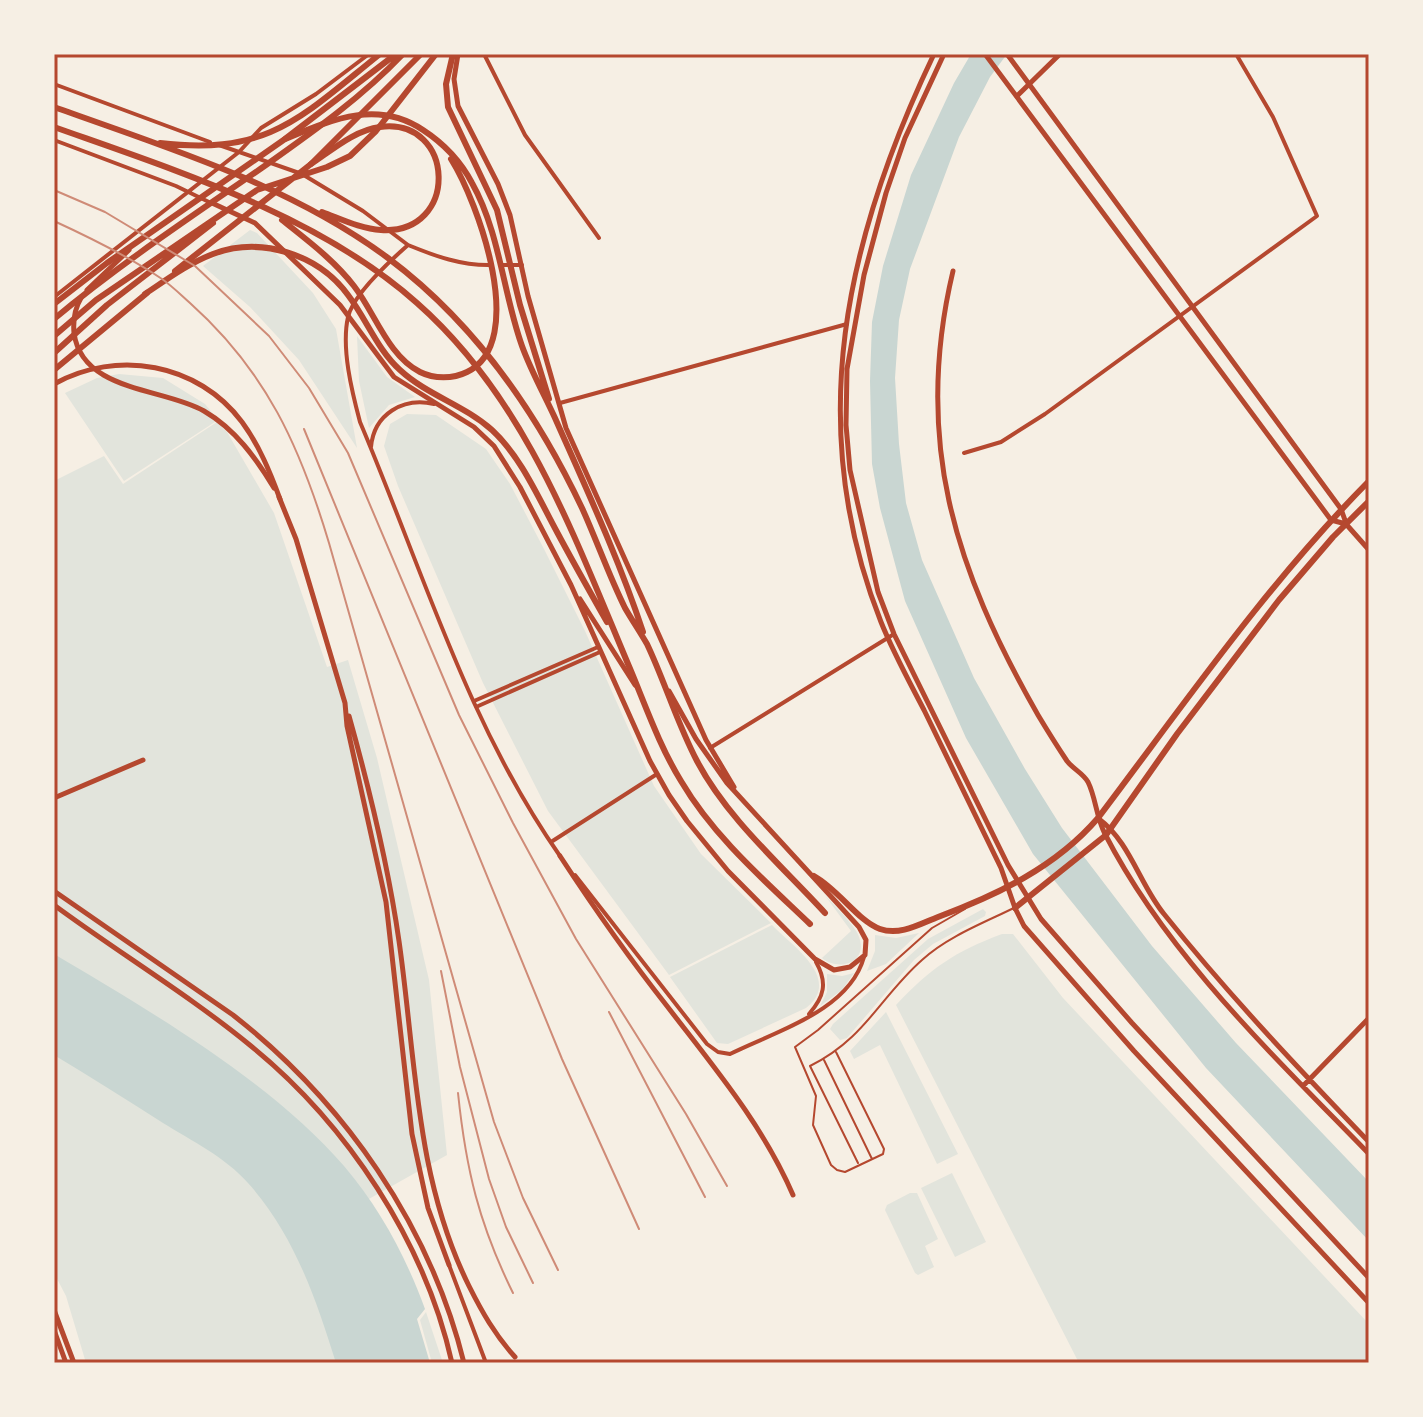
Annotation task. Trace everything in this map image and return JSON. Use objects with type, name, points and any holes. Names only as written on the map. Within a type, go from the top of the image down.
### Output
[{"type":"main road","points":[[152,142],[207,147],[259,138],[293,121],[380,54]]},
{"type":"main road","points":[[54,304],[285,139],[396,54]]},
{"type":"main road","points":[[54,319],[133,257],[301,142],[350,104],[403,54]]},
{"type":"main road","points":[[54,370],[311,164],[421,54]]},
{"type":"main road","points":[[54,336],[96,300],[226,209],[257,190],[339,162],[362,146],[436,54]]},
{"type":"main road","points":[[455,54],[446,84],[448,107],[488,188],[500,221],[520,305],[555,418]]},
{"type":"main road","points":[[54,107],[152,142],[304,206],[376,230],[395,230],[410,225],[433,204],[439,184],[439,168],[433,151],[415,134],[393,126],[377,127],[357,135],[311,164]]},
{"type":"main road","points":[[285,139],[338,118],[364,113],[403,119],[439,142],[467,174],[485,211],[523,348],[632,599],[658,673],[698,762],[744,826],[825,913]]},
{"type":"main road","points":[[54,127],[177,173],[324,236],[355,255],[415,301],[466,352],[508,409],[556,496],[680,781],[724,841],[810,924]]},
{"type":"main road","points":[[273,212],[347,277],[408,365],[428,376],[464,374],[481,363],[491,348],[496,332],[495,298],[482,231],[468,189],[439,142]]},
{"type":"main road","points":[[304,206],[364,241],[439,301],[482,346],[535,419],[566,476],[625,608],[646,643]]},
{"type":"main road","points":[[54,353],[107,305],[193,240],[226,209]]},
{"type":"main road","points":[[145,294],[196,262],[226,250],[261,247],[302,257],[340,285],[378,343],[402,372],[492,431],[515,458],[621,647]]},
{"type":"main road","points":[[814,876],[842,896],[863,919],[883,930],[908,929],[976,903],[1037,870],[1078,840],[1098,818],[1215,660],[1331,520],[1369,481]]},
{"type":"main road","points":[[1015,908],[1106,835],[1279,600],[1369,501]]},
{"type":"main road","points":[[1215,660],[1226,669]]},
{"type":"street","points":[[54,297],[239,152],[261,128],[316,94],[369,54]]},
{"type":"street","points":[[455,54],[454,79],[458,106],[498,184],[510,215],[528,296],[566,428],[710,748],[743,802]]},
{"type":"street","points":[[484,54],[525,135],[599,238]]},
{"type":"street","points":[[934,54],[886,165],[857,263],[845,324],[839,429],[844,479],[866,575],[891,636],[1001,868],[1024,926],[1069,980],[1369,1303]]},
{"type":"street","points":[[944,54],[905,138],[886,193],[853,325],[846,397],[850,470],[872,571],[891,636],[1018,882],[1063,947],[1369,1278]]},
{"type":"street","points":[[985,54],[1331,520],[1346,524]]},
{"type":"street","points":[[1017,96],[1060,54]]},
{"type":"street","points":[[964,453],[1001,442],[1045,414],[1317,216],[1273,117],[1236,54]]},
{"type":"street","points":[[1009,56],[1341,509],[1346,524],[1369,550]]},
{"type":"street","points":[[54,84],[148,121],[302,174],[363,211],[408,245],[475,266],[522,265]]},
{"type":"street","points":[[54,140],[187,191],[255,223],[348,315],[394,377],[474,427],[494,446],[520,487],[571,585],[657,774],[687,821],[718,860],[815,959],[827,968],[840,970],[855,965],[865,955]]},
{"type":"street","points":[[136,244],[94,282],[77,304],[73,323],[79,348],[94,368],[115,381],[184,402],[219,421],[252,453],[280,499]]},
{"type":"street","points":[[408,245],[374,277],[348,315],[348,357],[360,422],[475,704],[517,790],[615,937],[750,1117],[778,1162],[793,1195]]},
{"type":"street","points":[[953,271],[938,353],[936,404],[940,456],[949,505],[965,560],[1012,666],[1068,762],[1087,779],[1106,835],[1160,922],[1215,989],[1369,1154]]},
{"type":"street","points":[[560,403],[845,324],[853,325]]},
{"type":"street","points":[[56,383],[91,369],[130,364],[164,369],[206,387],[227,404],[249,432],[267,465],[306,570],[375,808],[400,943],[422,1140],[433,1191],[465,1278],[497,1338],[515,1357]]},
{"type":"street","points":[[371,449],[373,431],[393,409],[413,401],[434,404]]},
{"type":"street","points":[[571,585],[641,695]]},
{"type":"street","points":[[710,748],[891,636]]},
{"type":"street","points":[[475,704],[599,649]]},
{"type":"street","points":[[560,856],[707,1044],[718,1052],[730,1054],[833,1002],[848,990],[860,970],[866,940],[859,927],[743,802],[713,765],[658,673]]},
{"type":"street","points":[[345,703],[347,726],[386,902],[412,1134],[428,1208],[486,1363]]},
{"type":"street","points":[[54,798],[143,760]]},
{"type":"street","points":[[550,842],[657,774]]},
{"type":"street","points":[[1098,818],[1112,828],[1158,907],[1248,1015],[1369,1142]]},
{"type":"street","points":[[54,891],[233,1015],[311,1085],[361,1146],[412,1228],[437,1278],[464,1363]]},
{"type":"street","points":[[54,905],[254,1048],[309,1103],[354,1157],[399,1224],[431,1292],[452,1363]]},
{"type":"street","points":[[807,1016],[823,993],[823,976],[815,959]]},
{"type":"street","points":[[1303,1086],[1369,1018]]},
{"type":"street","points":[[54,1310],[74,1363]]},
{"type":"street","points":[[54,1330],[66,1363]]},
{"type":"lane","points":[[836,1052],[884,1149],[883,1154],[845,1172],[834,1167],[814,1131],[812,1116],[816,1096],[795,1048],[932,928],[976,903]]},
{"type":"lane","points":[[859,1165],[810,1066],[836,1052],[866,1025],[924,958],[951,940],[1015,908]]},
{"type":"lane","points":[[823,1059],[872,1159]]},
{"type":"shaded area","points":[[971,54],[1007,54],[990,77],[959,137],[910,269],[899,320],[895,378],[899,444],[906,503],[922,560],[974,678],[1062,828],[1152,946],[1236,1043],[1369,1182],[1369,1241],[1206,1068],[1033,854],[966,738],[905,601],[880,508],[872,464],[872,322],[883,266],[911,175]]},
{"type":"shaded area","points":[[250,230],[257,233],[313,293],[336,329],[357,448],[299,360],[250,307],[203,266]]},
{"type":"shaded area","points":[[357,336],[387,377],[415,397],[389,405],[369,428],[359,381]]},
{"type":"shaded area","points":[[119,374],[163,378],[205,404],[218,420],[124,481],[65,393],[97,378]]},
{"type":"shaded area","points":[[407,414],[436,415],[486,449],[510,484],[585,631],[654,786],[701,854],[771,923],[669,975],[548,811],[483,683],[398,486],[384,446],[390,424]]},
{"type":"shaded area","points":[[217,422],[227,432],[274,513],[327,667],[348,660],[377,758],[429,980],[447,1155],[360,1204],[54,964],[54,481],[104,456],[123,484]]},
{"type":"shaded area","points":[[824,894],[850,923],[860,940],[859,955],[849,963],[835,964],[822,958],[851,931]]},
{"type":"shaded area","points":[[983,909],[985,916],[933,944],[914,960],[847,1038],[840,1040],[830,1029],[928,939]]},
{"type":"shaded area","points":[[772,925],[801,953],[817,975],[819,986],[816,997],[806,1008],[728,1044],[717,1043],[670,977]]},
{"type":"shaded area","points":[[919,933],[886,964],[867,971],[875,951],[875,935],[896,938]]},
{"type":"shaded area","points":[[1002,934],[1013,934],[1063,998],[1369,1324],[1369,1363],[1079,1363],[896,1005],[944,962]]},
{"type":"shaded area","points":[[54,954],[130,999],[246,1077],[282,1105],[344,1166],[380,1216],[409,1271],[425,1309],[417,1319],[430,1363],[336,1363],[291,1245],[248,1183],[208,1150],[54,1055]]},
{"type":"shaded area","points":[[854,973],[842,990],[820,1006],[827,992],[827,974],[842,976]]},
{"type":"shaded area","points":[[886,1012],[958,1154],[937,1164],[880,1045],[854,1059],[850,1051]]},
{"type":"shaded area","points":[[54,1040],[234,1155],[291,1221],[349,1363],[86,1363],[66,1296],[54,1273]]},
{"type":"shaded area","points":[[952,1173],[986,1242],[955,1257],[921,1188]]},
{"type":"shaded area","points":[[910,1193],[917,1193],[938,1239],[925,1246],[934,1267],[918,1275],[885,1210],[887,1205]]},
{"type":"shaded area","points":[[426,1312],[443,1363],[432,1363],[420,1320]]},
{"type":"railway","points":[[54,190],[105,212],[195,266],[269,336],[309,388],[348,453],[459,715],[513,823],[576,939],[686,1114],[727,1186]]},
{"type":"railway","points":[[54,221],[136,263],[166,282],[190,303],[217,329],[260,383],[292,442],[329,543],[494,1122],[523,1198],[558,1270]]},
{"type":"railway","points":[[304,429],[562,1059],[639,1229]]},
{"type":"railway","points":[[441,971],[460,1067],[489,1179],[506,1227],[533,1283]]},
{"type":"railway","points":[[609,1012],[705,1197]]},
{"type":"railway","points":[[458,1093],[465,1147],[476,1196],[491,1243],[513,1293]]}]
